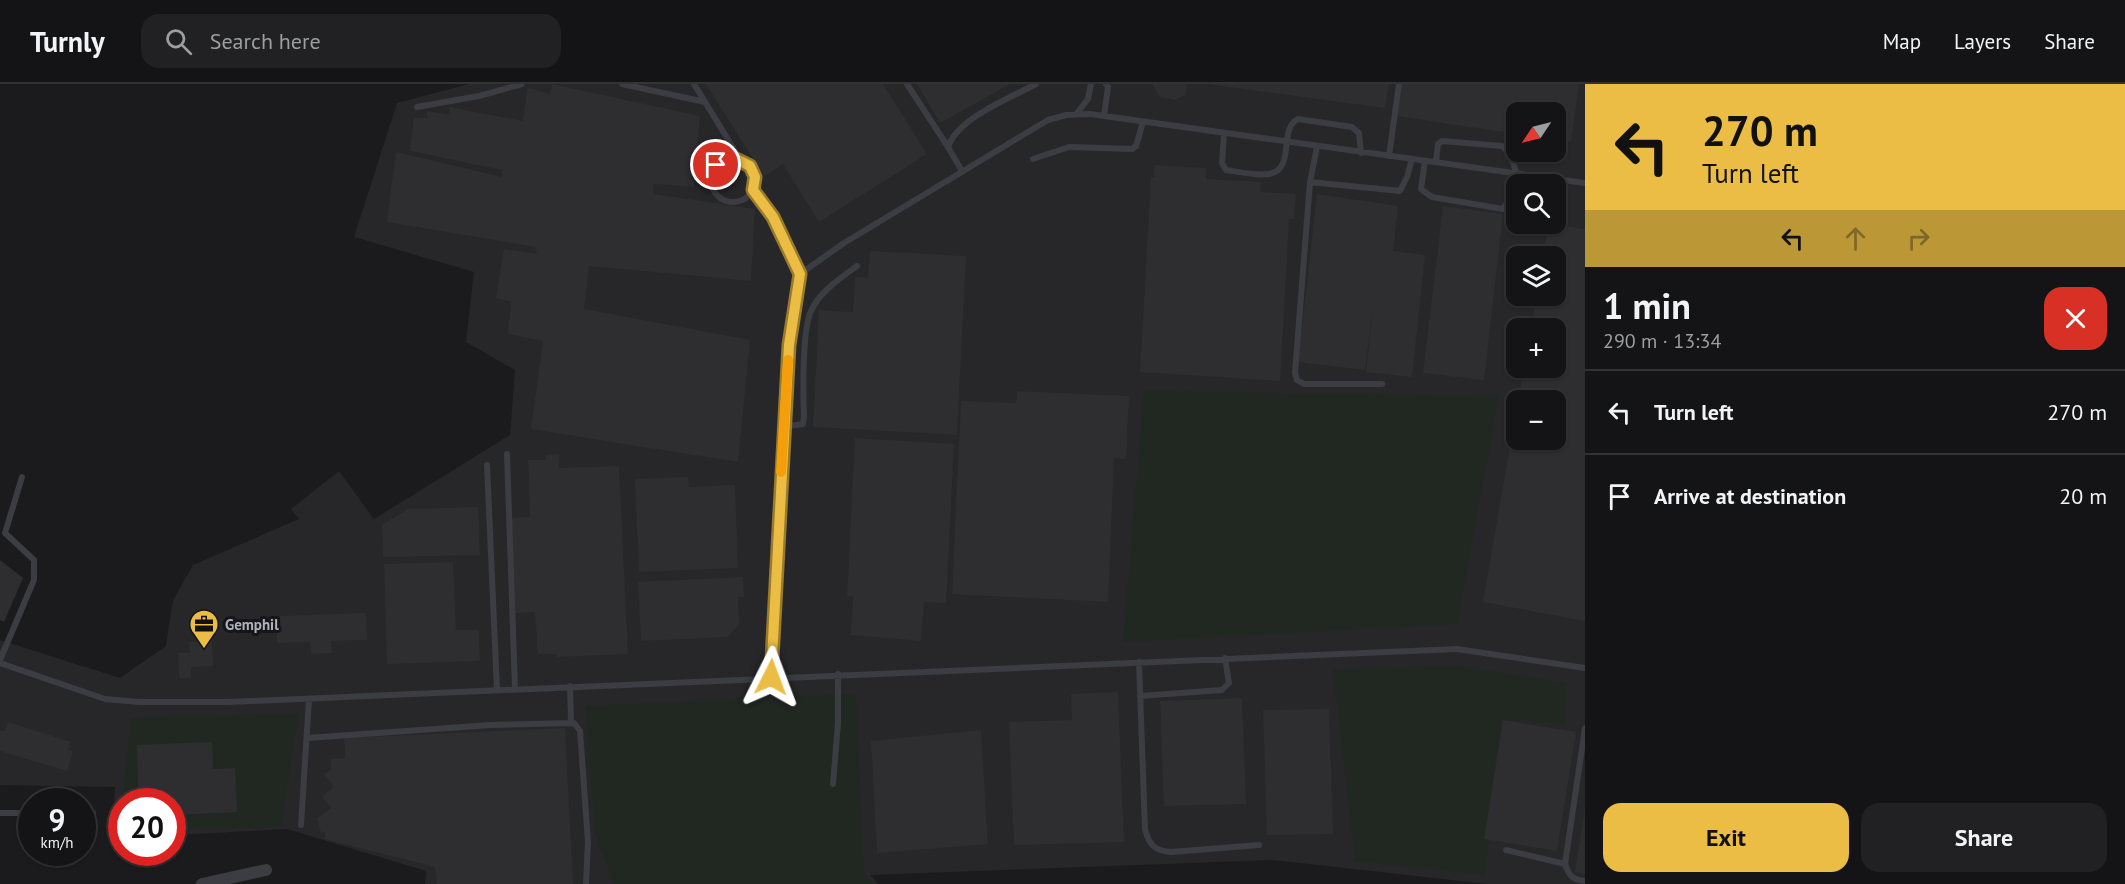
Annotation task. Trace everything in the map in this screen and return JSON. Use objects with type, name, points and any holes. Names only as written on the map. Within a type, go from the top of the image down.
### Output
[{"type":"street","points":[[202,884],[266,870]]},
{"type":"lane","points":[[417,107],[480,96],[522,84]]},
{"type":"lane","points":[[622,84],[705,102]]},
{"type":"lane","points":[[694,84],[740,159],[753,171],[753,190],[773,217],[800,274],[789,345],[783,427],[771,677]]},
{"type":"lane","points":[[907,84],[962,171]]},
{"type":"lane","points":[[948,147],[952,135],[971,120],[1036,84]]},
{"type":"lane","points":[[1077,113],[1088,99],[1091,84]]},
{"type":"lane","points":[[1104,116],[1108,87],[1106,84]]},
{"type":"lane","points":[[1389,156],[1399,84]]},
{"type":"lane","points":[[800,274],[844,243],[1048,120],[1077,113],[1585,183]]},
{"type":"lane","points":[[1224,134],[1222,163],[1226,170],[1269,174],[1278,171],[1282,165],[1292,125],[1298,119],[1344,125],[1359,133],[1361,153]]},
{"type":"lane","points":[[1033,159],[1070,147],[1132,149],[1136,146],[1143,122]]},
{"type":"lane","points":[[1436,162],[1438,144],[1442,141],[1452,140],[1502,146],[1507,150],[1517,173]]},
{"type":"lane","points":[[1317,147],[1310,182],[1295,374],[1297,380],[1304,384],[1382,384]]},
{"type":"lane","points":[[740,159],[727,158],[716,165],[711,176],[712,188],[720,198],[732,202],[744,199],[753,190]]},
{"type":"lane","points":[[1310,182],[1400,191],[1412,159]]},
{"type":"lane","points":[[1425,161],[1421,189],[1432,197],[1503,209],[1506,204]]},
{"type":"lane","points":[[783,427],[802,424],[804,417],[806,348],[810,311],[839,279],[858,266]]},
{"type":"lane","points":[[507,454],[515,689]]},
{"type":"lane","points":[[487,465],[497,690]]},
{"type":"lane","points":[[22,477],[4,532],[34,560],[36,566],[34,579],[0,662],[105,699],[139,702],[228,702],[1457,649],[1585,668]]},
{"type":"lane","points":[[1140,696],[1222,690],[1229,683],[1226,658]]},
{"type":"lane","points":[[1139,662],[1148,841],[1160,851],[1171,852],[1259,845]]},
{"type":"lane","points":[[834,784],[838,674]]},
{"type":"lane","points":[[570,686],[571,722]]},
{"type":"lane","points":[[302,825],[309,699]]},
{"type":"lane","points":[[307,738],[571,722],[577,725],[588,842],[586,884]]},
{"type":"lane","points":[[1585,728],[1565,864],[1568,873],[1573,878],[1585,881]]},
{"type":"lane","points":[[0,813],[18,813]]},
{"type":"lane","points":[[1506,850],[1565,864]]},
{"type":"shaded area","points":[[469,84],[1585,84],[1585,884],[1487,884],[1273,860],[870,875],[878,884],[425,884],[426,871],[287,829],[186,834],[186,788],[0,785],[0,640],[120,678],[166,646],[173,600],[193,565],[299,519],[291,509],[339,471],[374,519],[510,435],[515,370],[466,342],[474,272],[354,237],[397,103]]},
{"type":"shaded area","points":[[1144,391],[1499,396],[1457,624],[1123,642]]},
{"type":"shaded area","points":[[1453,665],[1567,683],[1565,724],[1503,720],[1485,875],[1355,861],[1333,670]]},
{"type":"shaded area","points":[[856,694],[864,873],[873,884],[614,884],[595,832],[585,706]]},
{"type":"shaded area","points":[[299,713],[281,827],[186,829],[186,788],[123,788],[131,718]]},
{"type":"building","points":[[552,84],[700,116],[694,187],[653,184],[654,194],[755,209],[751,281],[589,266],[584,309],[750,340],[738,462],[531,429],[543,341],[508,334],[511,302],[496,298],[504,249],[537,254],[535,247],[387,222],[396,152],[502,177],[502,170],[410,151],[414,118],[427,118],[427,111],[450,115],[449,107],[523,121],[527,88],[550,94]]},
{"type":"building","points":[[706,84],[883,84],[927,154],[819,222],[783,164],[764,176]]},
{"type":"building","points":[[917,84],[1010,84],[940,123]]},
{"type":"building","points":[[1152,84],[1187,84],[1186,95],[1175,100],[1160,97]]},
{"type":"building","points":[[1208,84],[1389,84],[1385,108]]},
{"type":"building","points":[[1401,84],[1579,84],[1571,142],[1566,141],[1566,102],[1506,102],[1506,132],[1397,116]]},
{"type":"building","points":[[1154,165],[1206,168],[1206,179],[1261,182],[1260,192],[1296,194],[1294,219],[1289,219],[1280,381],[1140,372],[1151,177],[1154,177]]},
{"type":"building","points":[[1317,194],[1398,206],[1393,251],[1425,255],[1412,377],[1366,372],[1373,306],[1365,370],[1298,362]]},
{"type":"building","points":[[1443,206],[1503,214],[1484,380],[1423,373]]},
{"type":"building","points":[[1566,226],[1585,229],[1585,621],[1483,602],[1509,450],[1566,450],[1566,390],[1520,390],[1522,378],[1566,378],[1566,318],[1533,318],[1535,306],[1566,306],[1566,246],[1545,246],[1547,234],[1566,234]]},
{"type":"building","points":[[870,251],[966,256],[957,435],[813,427],[819,310],[853,312],[855,277],[868,278]]},
{"type":"building","points":[[1017,391],[1129,396],[1126,459],[1114,458],[1108,602],[952,594],[961,401],[1016,403]]},
{"type":"building","points":[[855,438],[954,444],[946,603],[924,602],[921,641],[851,635],[853,596],[847,597]]},
{"type":"building","points":[[559,454],[559,468],[619,466],[628,654],[557,657],[557,654],[538,654],[535,612],[515,613],[510,518],[530,517],[528,460],[546,460],[545,455]]},
{"type":"building","points":[[688,477],[689,487],[735,485],[738,568],[639,572],[635,479]]},
{"type":"building","points":[[478,507],[480,555],[383,557],[382,525],[408,509]]},
{"type":"building","points":[[0,560],[23,578],[4,622],[0,620]]},
{"type":"building","points":[[453,562],[456,630],[479,630],[480,661],[387,664],[384,564]]},
{"type":"building","points":[[743,577],[744,597],[738,597],[739,624],[728,637],[641,641],[638,582]]},
{"type":"building","points":[[366,613],[367,640],[331,641],[332,653],[311,654],[310,642],[277,643],[276,616]]},
{"type":"building","points":[[212,641],[213,666],[191,667],[191,678],[179,678],[178,653],[190,653],[189,642]]},
{"type":"building","points":[[1118,692],[1124,842],[1014,845],[1009,722],[1072,720],[1071,694]]},
{"type":"building","points":[[1242,698],[1246,804],[1164,806],[1160,701]]},
{"type":"building","points":[[1329,709],[1333,834],[1267,835],[1263,710]]},
{"type":"building","points":[[1503,720],[1576,732],[1557,851],[1484,839]]},
{"type":"building","points":[[8,722],[71,742],[68,750],[73,751],[67,771],[0,751],[0,731],[5,731]]},
{"type":"building","points":[[565,728],[573,884],[437,884],[435,867],[325,839],[325,832],[321,833],[317,818],[331,808],[322,796],[332,789],[333,785],[324,774],[331,770],[331,759],[345,758],[344,738]]},
{"type":"building","points":[[981,730],[988,844],[877,853],[871,741]]},
{"type":"building","points":[[212,742],[213,769],[235,768],[237,812],[186,814],[186,788],[139,788],[137,745]]},
{"type":"building","points":[[1585,815],[1585,874],[1575,872]]},
{"type":"slow traffic","points":[[781,472],[788,360]]},
{"type":"place","name":"Gemphil","points":[[204,650]]},
{"type":"route","points":[[716,165],[721,160],[734,158],[750,166],[755,177],[753,190],[773,217],[800,274],[796,288],[789,345],[783,427],[771,677]]}]
